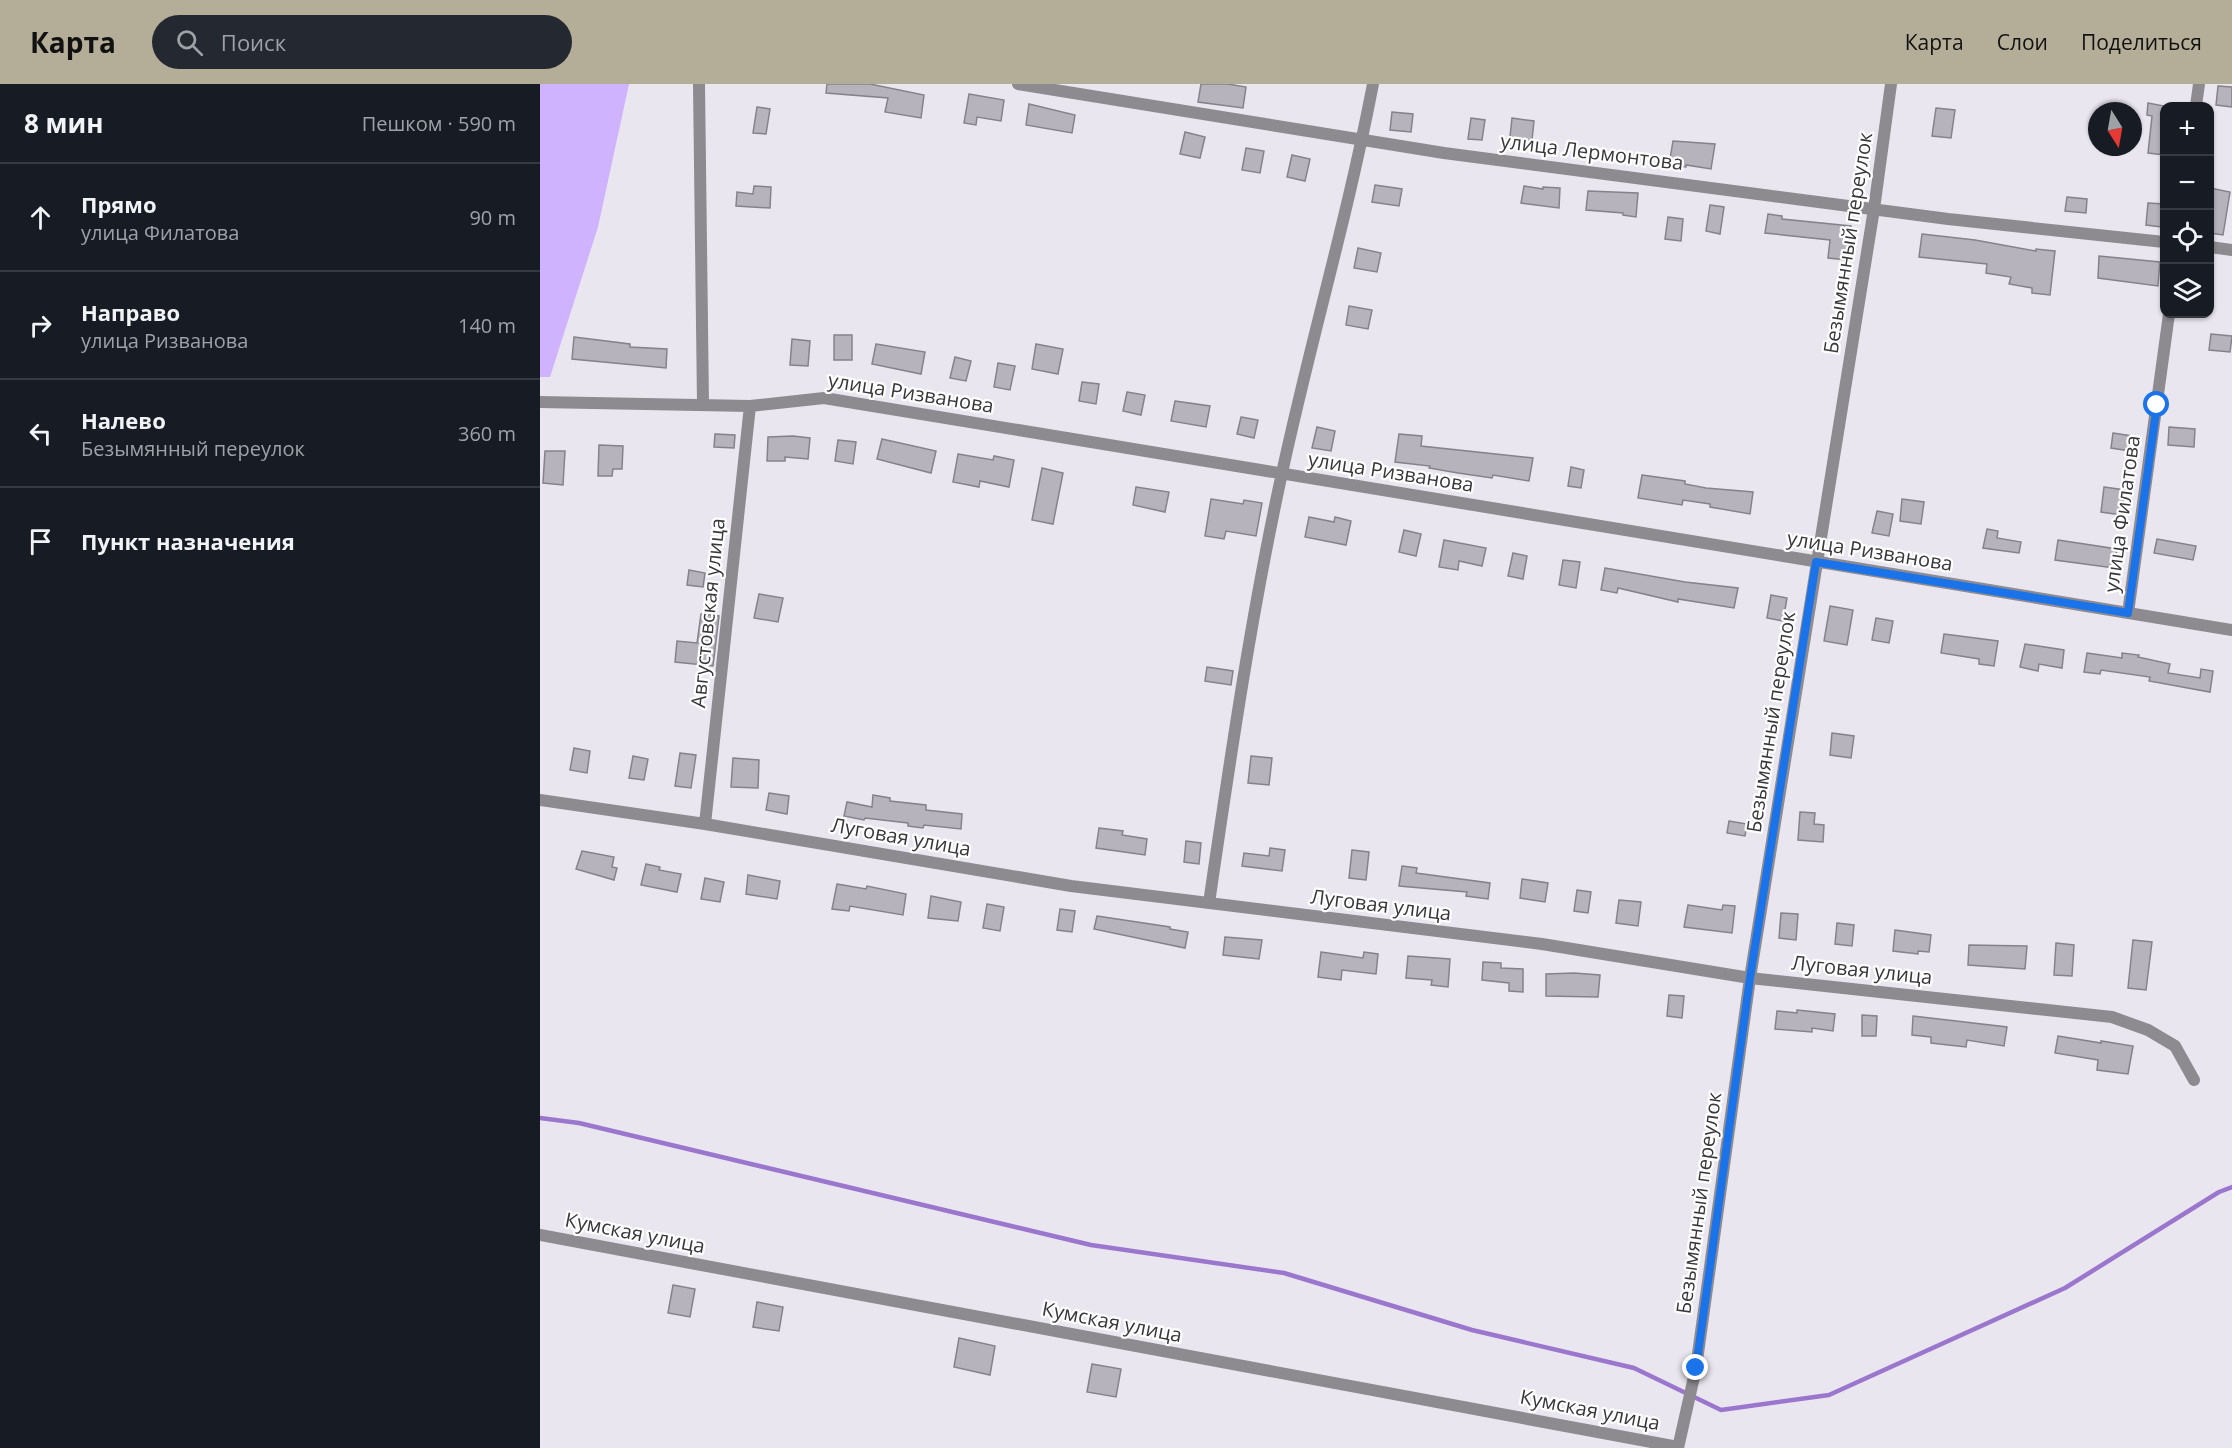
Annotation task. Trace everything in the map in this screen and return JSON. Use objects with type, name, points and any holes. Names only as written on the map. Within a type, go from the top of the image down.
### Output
[{"type":"street","points":[[699,84],[703,404]]},
{"type":"street","name":"улица Лермонтова","points":[[1018,84],[1362,141],[1874,209],[2160,242]]},
{"type":"street","points":[[1209,903],[1238,709],[1282,474],[1362,141],[1373,84]]},
{"type":"street","name":"Безымянный переулок","points":[[1678,1447],[1696,1368],[1750,978],[1874,209],[1891,84]]},
{"type":"street","points":[[2197,102],[2199,84]]},
{"type":"street","points":[[2214,248],[2232,250]]},
{"type":"street","name":"улица Филатова","points":[[2128,613],[2168,318]]},
{"type":"street","name":"улица Ризванова","points":[[540,402],[750,406],[824,398],[2232,630]]},
{"type":"street","name":"Августовская улица","points":[[705,824],[750,406]]},
{"type":"street","name":"Луговая улица","points":[[540,800],[705,824],[1071,886],[1542,944],[1750,978],[2112,1017],[2148,1030],[2175,1046],[2194,1080]]},
{"type":"street","name":"Кумская улица","points":[[540,1235],[1678,1447]]},
{"type":"shaded area","points":[[540,84],[629,84],[598,227],[550,377],[540,377]]},
{"type":"building","points":[[827,84],[870,84],[924,95],[921,118],[885,112],[888,98],[826,93]]},
{"type":"building","points":[[1201,84],[1246,87],[1243,108],[1198,102]]},
{"type":"building","points":[[2218,86],[2232,87],[2232,107],[2216,105]]},
{"type":"building","points":[[969,94],[1004,100],[1001,121],[977,117],[976,125],[964,123]]},
{"type":"building","points":[[2148,103],[2160,105],[2160,154],[2148,153],[2152,116],[2147,115]]},
{"type":"building","points":[[1029,104],[1075,115],[1072,133],[1026,125]]},
{"type":"building","points":[[757,107],[770,109],[766,134],[753,133]]},
{"type":"building","points":[[1936,108],[1955,110],[1951,138],[1932,136]]},
{"type":"building","points":[[1392,112],[1413,114],[1411,132],[1390,130]]},
{"type":"building","points":[[1471,118],[1485,120],[1482,140],[1468,139]]},
{"type":"building","points":[[1512,118],[1534,121],[1531,149],[1509,146]]},
{"type":"building","points":[[1185,132],[1205,137],[1200,158],[1180,154]]},
{"type":"building","points":[[1673,141],[1715,144],[1711,169],[1669,165]]},
{"type":"building","points":[[1246,148],[1264,151],[1260,173],[1242,170]]},
{"type":"building","points":[[1292,155],[1310,159],[1305,181],[1287,177]]},
{"type":"building","points":[[1375,185],[1402,189],[1399,206],[1372,202]]},
{"type":"building","points":[[754,186],[771,187],[770,208],[736,206],[737,192],[753,194]]},
{"type":"building","points":[[1524,186],[1543,189],[1543,187],[1560,188],[1559,208],[1521,203]]},
{"type":"building","points":[[2214,189],[2230,192],[2223,235],[2214,234]]},
{"type":"building","points":[[1588,191],[1638,193],[1636,217],[1623,215],[1623,213],[1586,210]]},
{"type":"building","points":[[2067,197],[2087,199],[2086,213],[2065,211]]},
{"type":"building","points":[[2148,203],[2160,204],[2160,227],[2146,225]]},
{"type":"building","points":[[1710,205],[1724,207],[1720,234],[1706,231]]},
{"type":"building","points":[[1768,214],[1782,216],[1782,219],[1851,226],[1848,260],[1828,258],[1830,240],[1765,233]]},
{"type":"building","points":[[1668,217],[1683,219],[1681,241],[1665,239]]},
{"type":"building","points":[[1922,234],[1975,240],[2036,251],[2036,249],[2055,251],[2050,295],[2032,293],[2032,288],[2009,284],[2011,277],[1986,273],[1987,264],[1919,257]]},
{"type":"building","points":[[1358,248],[1381,253],[1377,272],[1354,268]]},
{"type":"building","points":[[2099,256],[2160,262],[2158,286],[2098,278]]},
{"type":"building","points":[[1349,306],[1372,310],[1368,329],[1346,325]]},
{"type":"building","points":[[2211,334],[2232,336],[2230,352],[2209,350]]},
{"type":"building","points":[[834,335],[852,335],[852,360],[834,360]]},
{"type":"building","points":[[574,337],[630,344],[630,347],[667,349],[666,368],[572,359]]},
{"type":"building","points":[[792,339],[810,341],[808,366],[790,365]]},
{"type":"building","points":[[876,344],[925,352],[921,374],[872,364]]},
{"type":"building","points":[[1036,344],[1063,349],[1058,374],[1032,369]]},
{"type":"building","points":[[955,357],[971,361],[966,381],[950,378]]},
{"type":"building","points":[[998,363],[1015,366],[1010,390],[994,387]]},
{"type":"building","points":[[1082,382],[1099,384],[1096,404],[1079,401]]},
{"type":"building","points":[[1127,392],[1145,395],[1141,415],[1123,411]]},
{"type":"building","points":[[1175,401],[1210,406],[1206,427],[1171,421]]},
{"type":"building","points":[[1241,417],[1258,420],[1254,438],[1237,434]]},
{"type":"building","points":[[1317,427],[1335,431],[1331,451],[1312,448]]},
{"type":"building","points":[[2169,427],[2195,429],[2194,447],[2168,445]]},
{"type":"building","points":[[2113,433],[2132,436],[2130,451],[2111,448]]},
{"type":"building","points":[[715,434],[735,435],[734,448],[714,447]]},
{"type":"building","points":[[1399,434],[1422,436],[1421,446],[1533,458],[1529,481],[1493,475],[1492,478],[1395,462]]},
{"type":"building","points":[[768,437],[810,438],[808,459],[785,457],[785,461],[767,461]]},
{"type":"building","points":[[882,439],[936,451],[931,473],[877,459]]},
{"type":"building","points":[[838,440],[856,442],[853,464],[835,461]]},
{"type":"building","points":[[599,445],[623,446],[622,469],[613,469],[612,476],[598,476]]},
{"type":"building","points":[[545,451],[565,451],[563,485],[543,483]]},
{"type":"building","points":[[958,454],[993,460],[994,456],[1014,460],[1009,487],[980,481],[979,487],[953,482]]},
{"type":"building","points":[[1571,467],[1584,470],[1581,488],[1568,486]]},
{"type":"building","points":[[1042,468],[1063,473],[1053,524],[1032,520]]},
{"type":"building","points":[[1642,475],[1685,481],[1685,484],[1706,488],[1753,492],[1750,514],[1683,500],[1682,505],[1638,498]]},
{"type":"building","points":[[1136,487],[1169,492],[1165,512],[1133,505]]},
{"type":"building","points":[[2104,487],[2125,490],[2121,515],[2101,512]]},
{"type":"building","points":[[1211,499],[1243,504],[1244,500],[1262,503],[1256,536],[1226,531],[1224,539],[1205,536]]},
{"type":"building","points":[[1902,499],[1924,502],[1921,524],[1900,521]]},
{"type":"building","points":[[1877,511],[1893,514],[1889,536],[1872,533]]},
{"type":"building","points":[[1309,517],[1334,522],[1335,517],[1351,521],[1346,545],[1305,537]]},
{"type":"building","points":[[1987,529],[1998,531],[1997,538],[2021,542],[2019,553],[1983,548]]},
{"type":"building","points":[[1404,530],[1421,534],[1416,556],[1399,552]]},
{"type":"building","points":[[2157,539],[2196,546],[2193,560],[2154,553]]},
{"type":"building","points":[[1444,540],[1486,548],[1482,566],[1459,561],[1458,570],[1439,567]]},
{"type":"building","points":[[2058,540],[2117,549],[2114,568],[2055,560]]},
{"type":"building","points":[[1513,553],[1527,556],[1523,579],[1508,576]]},
{"type":"building","points":[[1563,560],[1580,562],[1576,588],[1559,585]]},
{"type":"building","points":[[1605,568],[1685,582],[1738,588],[1734,608],[1678,599],[1678,602],[1618,588],[1617,593],[1601,590]]},
{"type":"building","points":[[689,570],[705,573],[703,587],[687,585]]},
{"type":"building","points":[[759,594],[783,598],[778,622],[754,618]]},
{"type":"building","points":[[1771,595],[1787,598],[1783,621],[1767,618]]},
{"type":"building","points":[[1830,606],[1853,610],[1847,645],[1824,641]]},
{"type":"building","points":[[701,614],[719,616],[713,666],[675,662],[677,641],[697,643]]},
{"type":"building","points":[[1876,618],[1893,621],[1889,643],[1872,640]]},
{"type":"building","points":[[1944,634],[1998,641],[1994,666],[1979,664],[1979,659],[1941,653]]},
{"type":"building","points":[[2025,644],[2064,650],[2062,668],[2039,664],[2038,671],[2020,667]]},
{"type":"building","points":[[2087,653],[2122,658],[2122,653],[2139,655],[2138,657],[2170,664],[2168,673],[2200,678],[2201,669],[2213,671],[2210,692],[2149,681],[2150,677],[2101,670],[2100,674],[2084,672]]},
{"type":"building","points":[[1207,667],[1233,671],[1231,685],[1205,681]]},
{"type":"building","points":[[1832,733],[1854,736],[1851,758],[1830,755]]},
{"type":"building","points":[[574,748],[590,751],[587,773],[570,770]]},
{"type":"building","points":[[680,753],[696,755],[691,788],[675,786]]},
{"type":"building","points":[[633,756],[648,759],[644,780],[629,778]]},
{"type":"building","points":[[1251,756],[1272,758],[1269,785],[1248,783]]},
{"type":"building","points":[[733,758],[759,760],[758,788],[731,787]]},
{"type":"building","points":[[769,793],[789,796],[787,814],[766,810]]},
{"type":"building","points":[[873,795],[890,798],[890,801],[926,805],[926,810],[962,814],[961,829],[924,825],[923,828],[908,826],[908,823],[865,818],[864,820],[844,816],[847,802],[872,807]]},
{"type":"building","points":[[1800,812],[1815,813],[1814,824],[1824,825],[1823,842],[1798,840]]},
{"type":"building","points":[[1729,821],[1747,824],[1745,836],[1727,833]]},
{"type":"building","points":[[1099,828],[1123,831],[1122,835],[1147,839],[1145,855],[1096,848]]},
{"type":"building","points":[[1186,841],[1201,843],[1199,864],[1184,862]]},
{"type":"building","points":[[1270,848],[1285,850],[1282,871],[1242,866],[1244,853],[1269,856]]},
{"type":"building","points":[[1352,850],[1369,852],[1366,880],[1349,878]]},
{"type":"building","points":[[582,851],[614,857],[612,867],[617,868],[614,880],[576,869]]},
{"type":"building","points":[[646,864],[660,867],[659,870],[681,874],[677,892],[641,885]]},
{"type":"building","points":[[1402,866],[1417,868],[1416,873],[1490,883],[1488,899],[1466,896],[1467,892],[1399,886]]},
{"type":"building","points":[[748,875],[780,881],[777,899],[746,894]]},
{"type":"building","points":[[705,878],[724,882],[720,902],[701,899]]},
{"type":"building","points":[[1522,879],[1548,883],[1545,902],[1520,898]]},
{"type":"building","points":[[837,884],[866,889],[867,886],[906,894],[903,915],[850,906],[849,911],[832,909]]},
{"type":"building","points":[[1577,890],[1591,892],[1588,913],[1574,911]]},
{"type":"building","points":[[931,896],[961,902],[958,921],[928,918]]},
{"type":"building","points":[[1619,900],[1641,902],[1638,926],[1616,923]]},
{"type":"building","points":[[987,904],[1004,907],[1000,931],[983,928]]},
{"type":"building","points":[[1688,905],[1722,910],[1723,905],[1735,906],[1732,933],[1684,927]]},
{"type":"building","points":[[1060,909],[1075,911],[1072,932],[1057,930]]},
{"type":"building","points":[[1781,913],[1798,914],[1796,940],[1779,938]]},
{"type":"building","points":[[1097,916],[1170,927],[1170,929],[1188,932],[1185,948],[1094,929]]},
{"type":"building","points":[[1837,923],[1854,925],[1852,946],[1835,944]]},
{"type":"building","points":[[1895,930],[1931,935],[1929,952],[1918,951],[1918,954],[1893,951]]},
{"type":"building","points":[[1225,937],[1262,940],[1259,959],[1223,955]]},
{"type":"building","points":[[2133,940],[2152,942],[2146,990],[2128,988]]},
{"type":"building","points":[[2056,943],[2074,945],[2072,976],[2054,975]]},
{"type":"building","points":[[1969,945],[2027,946],[2025,969],[1968,965]]},
{"type":"building","points":[[1321,952],[1363,958],[1364,952],[1378,954],[1376,974],[1342,970],[1341,980],[1318,977]]},
{"type":"building","points":[[1408,956],[1450,959],[1448,987],[1431,985],[1432,980],[1406,978]]},
{"type":"building","points":[[1483,962],[1501,963],[1501,968],[1523,969],[1523,992],[1509,991],[1509,983],[1482,980]]},
{"type":"building","points":[[1546,974],[1600,975],[1598,997],[1546,996]]},
{"type":"building","points":[[1669,995],[1684,996],[1682,1018],[1667,1016]]},
{"type":"building","points":[[1797,1010],[1835,1014],[1833,1031],[1812,1028],[1812,1032],[1775,1029],[1777,1011],[1797,1013]]},
{"type":"building","points":[[1862,1015],[1877,1016],[1876,1036],[1862,1036]]},
{"type":"building","points":[[1913,1016],[2007,1027],[2004,1046],[1967,1040],[1966,1047],[1931,1043],[1931,1037],[1912,1035]]},
{"type":"building","points":[[2058,1036],[2133,1046],[2128,1074],[2097,1070],[2098,1060],[2055,1053]]},
{"type":"building","points":[[673,1285],[695,1289],[690,1317],[668,1313]]},
{"type":"building","points":[[757,1302],[783,1307],[779,1331],[753,1327]]},
{"type":"building","points":[[959,1338],[995,1346],[990,1375],[954,1367]]},
{"type":"building","points":[[1092,1364],[1121,1369],[1116,1397],[1087,1392]]},
{"type":"waterway","points":[[540,1118],[579,1123],[1091,1245],[1284,1273],[1472,1330],[1634,1368],[1721,1410],[1829,1395],[2065,1288],[2219,1192],[2232,1187]]},
{"type":"route","points":[[1696,1368],[1750,978],[1816,562],[2128,613],[2157,405]]}]
